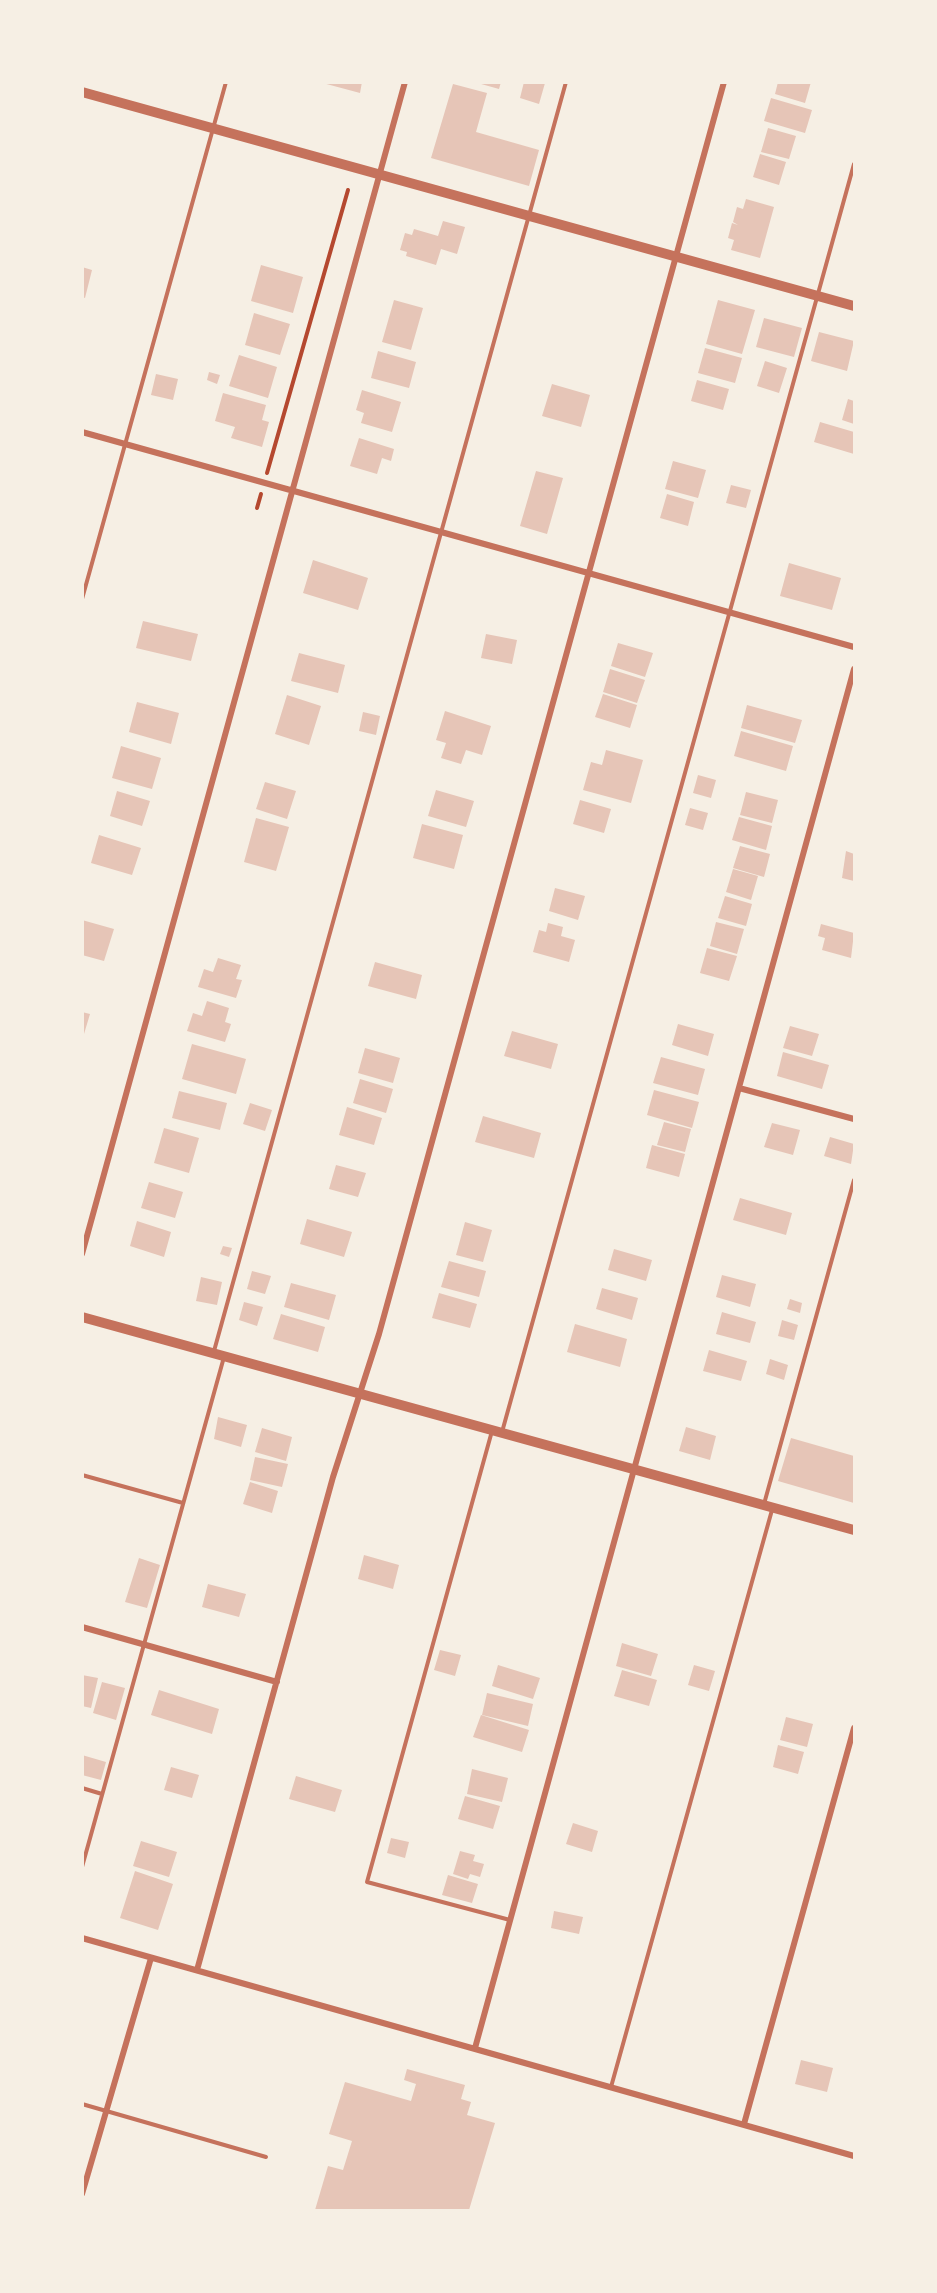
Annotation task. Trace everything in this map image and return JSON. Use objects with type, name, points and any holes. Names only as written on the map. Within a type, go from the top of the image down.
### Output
[{"type":"street","points":[[82,1254],[405,82]]},
{"type":"street","points":[[197,1971],[333,1477],[382,1323],[724,82]]},
{"type":"street","points":[[82,92],[855,306]]},
{"type":"street","points":[[82,432],[855,647]]},
{"type":"street","points":[[475,2048],[855,669]]},
{"type":"street","points":[[739,1088],[855,1119]]},
{"type":"street","points":[[82,1317],[855,1530]]},
{"type":"street","points":[[82,1627],[277,1682]]},
{"type":"street","points":[[744,2124],[855,1728]]},
{"type":"street","points":[[82,1938],[855,2156]]},
{"type":"street","points":[[82,2194],[152,1958]]},
{"type":"lane","points":[[82,599],[226,82]]},
{"type":"lane","points":[[82,1867],[183,1503],[219,1355],[441,532],[566,82]]},
{"type":"lane","points":[[510,1920],[367,1881],[730,612],[855,164]]},
{"type":"lane","points":[[611,2087],[855,1180]]},
{"type":"lane","points":[[82,1476],[183,1503]]},
{"type":"lane","points":[[82,1788],[102,1794]]},
{"type":"lane","points":[[82,2103],[266,2157]]},
{"type":"path","points":[[258,508],[348,190]]},
{"type":"building","points":[[319,82],[362,82],[360,93]]},
{"type":"building","points":[[474,82],[501,82],[499,89]]},
{"type":"building","points":[[524,82],[545,83],[539,104],[520,98]]},
{"type":"building","points":[[778,82],[811,82],[805,103],[775,94]]},
{"type":"building","points":[[453,84],[487,93],[476,132],[539,150],[529,186],[431,158]]},
{"type":"building","points":[[771,98],[812,110],[805,133],[764,121]]},
{"type":"building","points":[[768,128],[796,136],[789,159],[761,152]]},
{"type":"building","points":[[760,154],[786,162],[779,185],[753,177]]},
{"type":"building","points":[[746,199],[774,207],[760,258],[731,250],[734,240],[728,238],[732,223],[738,225],[733,222],[737,207],[743,209]]},
{"type":"building","points":[[443,221],[465,227],[457,254],[441,249],[436,265],[406,256],[407,252],[400,250],[405,233],[412,235],[414,229],[438,236]]},
{"type":"building","points":[[261,265],[303,277],[293,313],[251,301]]},
{"type":"building","points":[[82,267],[92,270],[85,298],[82,297]]},
{"type":"building","points":[[394,300],[423,308],[411,350],[382,342]]},
{"type":"building","points":[[718,300],[755,310],[742,354],[706,344]]},
{"type":"building","points":[[254,313],[290,324],[280,355],[245,345]]},
{"type":"building","points":[[764,318],[802,328],[794,357],[756,347]]},
{"type":"building","points":[[819,332],[854,341],[847,371],[811,361]]},
{"type":"building","points":[[705,348],[742,358],[735,383],[698,373]]},
{"type":"building","points":[[378,351],[416,362],[409,388],[371,378]]},
{"type":"building","points":[[239,355],[277,367],[268,398],[229,386]]},
{"type":"building","points":[[765,361],[787,368],[779,393],[757,386]]},
{"type":"building","points":[[209,372],[220,375],[217,384],[207,380]]},
{"type":"building","points":[[156,374],[178,379],[173,400],[151,395]]},
{"type":"building","points":[[697,380],[729,389],[723,410],[691,401]]},
{"type":"building","points":[[552,384],[590,395],[581,427],[542,416]]},
{"type":"building","points":[[362,390],[401,402],[392,432],[361,423],[364,413],[356,410]]},
{"type":"building","points":[[223,393],[266,405],[262,420],[269,422],[262,447],[231,438],[235,427],[215,421]]},
{"type":"building","points":[[848,399],[854,401],[854,424],[842,420]]},
{"type":"building","points":[[820,422],[854,432],[854,454],[814,442]]},
{"type":"building","points":[[359,438],[394,449],[391,461],[382,458],[377,474],[350,466]]},
{"type":"building","points":[[673,461],[706,470],[698,498],[665,489]]},
{"type":"building","points":[[536,471],[563,478],[547,534],[520,526]]},
{"type":"building","points":[[731,485],[751,490],[746,508],[726,503]]},
{"type":"building","points":[[667,494],[694,502],[688,526],[660,518]]},
{"type":"building","points":[[313,560],[368,578],[358,610],[303,593]]},
{"type":"building","points":[[789,563],[841,578],[832,610],[780,596]]},
{"type":"building","points":[[143,621],[198,634],[191,661],[136,648]]},
{"type":"building","points":[[486,634],[517,640],[512,664],[481,658]]},
{"type":"building","points":[[618,643],[653,653],[645,677],[611,666]]},
{"type":"building","points":[[299,653],[345,665],[338,693],[291,681]]},
{"type":"building","points":[[610,669],[645,680],[637,703],[603,692]]},
{"type":"building","points":[[603,694],[637,705],[630,728],[595,717]]},
{"type":"building","points":[[287,695],[321,706],[309,745],[275,734]]},
{"type":"building","points":[[137,702],[179,713],[171,744],[129,732]]},
{"type":"building","points":[[747,705],[802,720],[795,743],[741,728]]},
{"type":"building","points":[[445,711],[491,726],[482,755],[466,750],[461,764],[441,758],[446,743],[436,740]]},
{"type":"building","points":[[363,712],[380,716],[376,735],[359,731]]},
{"type":"building","points":[[741,731],[793,746],[786,771],[734,756]]},
{"type":"building","points":[[121,746],[161,758],[152,789],[112,778]]},
{"type":"building","points":[[606,750],[643,760],[631,803],[583,790],[591,762],[602,765]]},
{"type":"building","points":[[698,775],[716,780],[711,798],[693,793]]},
{"type":"building","points":[[265,782],[296,791],[287,819],[256,809]]},
{"type":"building","points":[[436,790],[474,801],[466,827],[428,816]]},
{"type":"building","points":[[117,791],[150,801],[142,826],[110,816]]},
{"type":"building","points":[[746,792],[778,800],[772,823],[740,815]]},
{"type":"building","points":[[580,800],[611,809],[604,833],[573,824]]},
{"type":"building","points":[[690,808],[708,813],[703,830],[685,825]]},
{"type":"building","points":[[739,817],[772,826],[766,850],[732,840]]},
{"type":"building","points":[[256,818],[289,827],[276,871],[244,862]]},
{"type":"building","points":[[422,824],[463,835],[454,869],[413,858]]},
{"type":"building","points":[[99,835],[141,848],[132,875],[91,863]]},
{"type":"building","points":[[740,846],[770,854],[764,877],[733,868]]},
{"type":"building","points":[[846,851],[854,854],[854,881],[842,878]]},
{"type":"building","points":[[733,869],[758,876],[751,900],[726,892]]},
{"type":"building","points":[[555,888],[585,896],[578,920],[549,911]]},
{"type":"building","points":[[725,896],[752,904],[746,926],[718,918]]},
{"type":"building","points":[[82,920],[114,929],[104,961],[82,955]]},
{"type":"building","points":[[716,922],[744,929],[737,954],[710,946]]},
{"type":"building","points":[[548,923],[563,927],[561,936],[575,940],[569,962],[533,952],[539,930],[546,932]]},
{"type":"building","points":[[821,924],[854,933],[851,958],[822,950],[825,938],[818,936]]},
{"type":"building","points":[[707,948],[737,956],[729,981],[700,973]]},
{"type":"building","points":[[218,958],[241,965],[236,979],[242,980],[236,998],[198,987],[204,969],[213,972]]},
{"type":"building","points":[[375,962],[422,975],[416,999],[368,986]]},
{"type":"building","points":[[207,1001],[229,1008],[225,1022],[231,1024],[225,1042],[187,1031],[193,1013],[202,1016]]},
{"type":"building","points":[[82,1012],[90,1014],[84,1034],[82,1034]]},
{"type":"building","points":[[678,1024],[714,1034],[708,1056],[672,1045]]},
{"type":"building","points":[[790,1026],[819,1034],[812,1056],[783,1048]]},
{"type":"building","points":[[512,1031],[558,1044],[551,1069],[504,1056]]},
{"type":"building","points":[[192,1044],[246,1059],[236,1094],[182,1079]]},
{"type":"building","points":[[365,1048],[400,1058],[393,1083],[358,1073]]},
{"type":"building","points":[[783,1052],[829,1065],[822,1089],[777,1076]]},
{"type":"building","points":[[661,1057],[705,1069],[698,1095],[653,1083]]},
{"type":"building","points":[[360,1079],[393,1089],[386,1113],[353,1103]]},
{"type":"building","points":[[654,1090],[699,1102],[692,1128],[647,1115]]},
{"type":"building","points":[[179,1091],[227,1103],[220,1130],[172,1118]]},
{"type":"building","points":[[250,1103],[272,1110],[265,1131],[243,1124]]},
{"type":"building","points":[[347,1107],[382,1118],[374,1145],[339,1135]]},
{"type":"building","points":[[483,1116],[541,1133],[534,1158],[475,1142]]},
{"type":"building","points":[[664,1122],[691,1129],[685,1152],[657,1145]]},
{"type":"building","points":[[772,1123],[800,1130],[793,1155],[764,1147]]},
{"type":"building","points":[[164,1128],[199,1138],[189,1173],[154,1163]]},
{"type":"building","points":[[830,1137],[854,1144],[851,1164],[824,1156]]},
{"type":"building","points":[[652,1145],[685,1154],[679,1177],[646,1168]]},
{"type":"building","points":[[336,1165],[366,1173],[358,1197],[329,1189]]},
{"type":"building","points":[[149,1182],[183,1192],[175,1218],[141,1208]]},
{"type":"building","points":[[740,1198],[792,1213],[786,1235],[733,1220]]},
{"type":"building","points":[[307,1219],[352,1232],[344,1257],[300,1244]]},
{"type":"building","points":[[137,1221],[171,1232],[164,1257],[130,1246]]},
{"type":"building","points":[[465,1222],[492,1230],[483,1262],[456,1255]]},
{"type":"building","points":[[223,1246],[232,1248],[229,1257],[220,1254]]},
{"type":"building","points":[[614,1249],[652,1260],[646,1281],[608,1270]]},
{"type":"building","points":[[449,1261],[486,1271],[479,1297],[441,1287]]},
{"type":"building","points":[[252,1271],[271,1276],[265,1294],[247,1289]]},
{"type":"building","points":[[722,1275],[756,1284],[750,1307],[716,1297]]},
{"type":"building","points":[[201,1277],[222,1282],[217,1305],[196,1301]]},
{"type":"building","points":[[291,1283],[336,1295],[329,1320],[284,1307]]},
{"type":"building","points":[[602,1288],[638,1298],[632,1320],[596,1309]]},
{"type":"building","points":[[439,1293],[477,1304],[470,1328],[432,1318]]},
{"type":"building","points":[[790,1299],[802,1303],[800,1313],[787,1309]]},
{"type":"building","points":[[244,1302],[263,1307],[257,1326],[239,1320]]},
{"type":"building","points":[[722,1312],[756,1322],[750,1343],[716,1334]]},
{"type":"building","points":[[281,1314],[325,1327],[318,1352],[273,1339]]},
{"type":"building","points":[[782,1320],[798,1325],[794,1340],[778,1336]]},
{"type":"building","points":[[575,1324],[627,1339],[620,1367],[567,1352]]},
{"type":"building","points":[[709,1350],[747,1361],[741,1381],[703,1371]]},
{"type":"building","points":[[770,1359],[788,1365],[784,1380],[766,1374]]},
{"type":"building","points":[[218,1417],[247,1425],[241,1447],[214,1439]]},
{"type":"building","points":[[686,1427],[716,1436],[710,1460],[679,1451]]},
{"type":"building","points":[[262,1428],[292,1437],[286,1461],[255,1452]]},
{"type":"building","points":[[791,1438],[854,1456],[854,1503],[778,1481]]},
{"type":"building","points":[[255,1457],[288,1464],[282,1487],[250,1480]]},
{"type":"building","points":[[250,1482],[278,1491],[272,1513],[243,1504]]},
{"type":"building","points":[[364,1555],[399,1565],[393,1589],[358,1579]]},
{"type":"building","points":[[139,1558],[160,1565],[147,1608],[125,1602]]},
{"type":"building","points":[[208,1584],[246,1594],[239,1617],[202,1607]]},
{"type":"building","points":[[622,1643],[658,1654],[651,1676],[616,1666]]},
{"type":"building","points":[[440,1650],[461,1655],[455,1676],[434,1670]]},
{"type":"building","points":[[498,1665],[540,1678],[533,1699],[492,1686]]},
{"type":"building","points":[[694,1665],[715,1671],[709,1691],[688,1685]]},
{"type":"building","points":[[622,1670],[657,1680],[649,1706],[614,1696]]},
{"type":"building","points":[[82,1675],[98,1678],[91,1708],[82,1706]]},
{"type":"building","points":[[102,1682],[125,1688],[116,1720],[93,1713]]},
{"type":"building","points":[[159,1690],[219,1709],[212,1734],[151,1715]]},
{"type":"building","points":[[487,1693],[533,1704],[528,1726],[482,1715]]},
{"type":"building","points":[[481,1715],[529,1730],[522,1752],[473,1737]]},
{"type":"building","points":[[786,1717],[813,1724],[807,1747],[780,1740]]},
{"type":"building","points":[[778,1745],[804,1752],[798,1774],[773,1767]]},
{"type":"building","points":[[82,1755],[106,1762],[101,1780],[82,1775]]},
{"type":"building","points":[[171,1767],[199,1775],[192,1798],[164,1790]]},
{"type":"building","points":[[472,1769],[508,1778],[502,1802],[467,1794]]},
{"type":"building","points":[[296,1776],[342,1790],[335,1812],[289,1799]]},
{"type":"building","points":[[465,1796],[500,1806],[493,1829],[458,1819]]},
{"type":"building","points":[[573,1823],[598,1831],[592,1852],[566,1844]]},
{"type":"building","points":[[391,1838],[409,1842],[405,1858],[387,1853]]},
{"type":"building","points":[[141,1841],[177,1852],[169,1877],[133,1866]]},
{"type":"building","points":[[460,1851],[475,1855],[473,1861],[484,1864],[480,1877],[470,1874],[468,1879],[453,1874]]},
{"type":"building","points":[[135,1871],[173,1884],[158,1930],[120,1918]]},
{"type":"building","points":[[448,1875],[478,1884],[472,1903],[442,1895]]},
{"type":"building","points":[[554,1911],[583,1917],[579,1934],[551,1928]]},
{"type":"building","points":[[801,2060],[833,2068],[827,2092],[795,2084]]},
{"type":"building","points":[[407,2069],[465,2085],[461,2099],[471,2102],[467,2115],[495,2123],[469,2210],[315,2210],[328,2166],[343,2170],[352,2141],[329,2134],[345,2082],[411,2101],[416,2084],[404,2080]]}]
